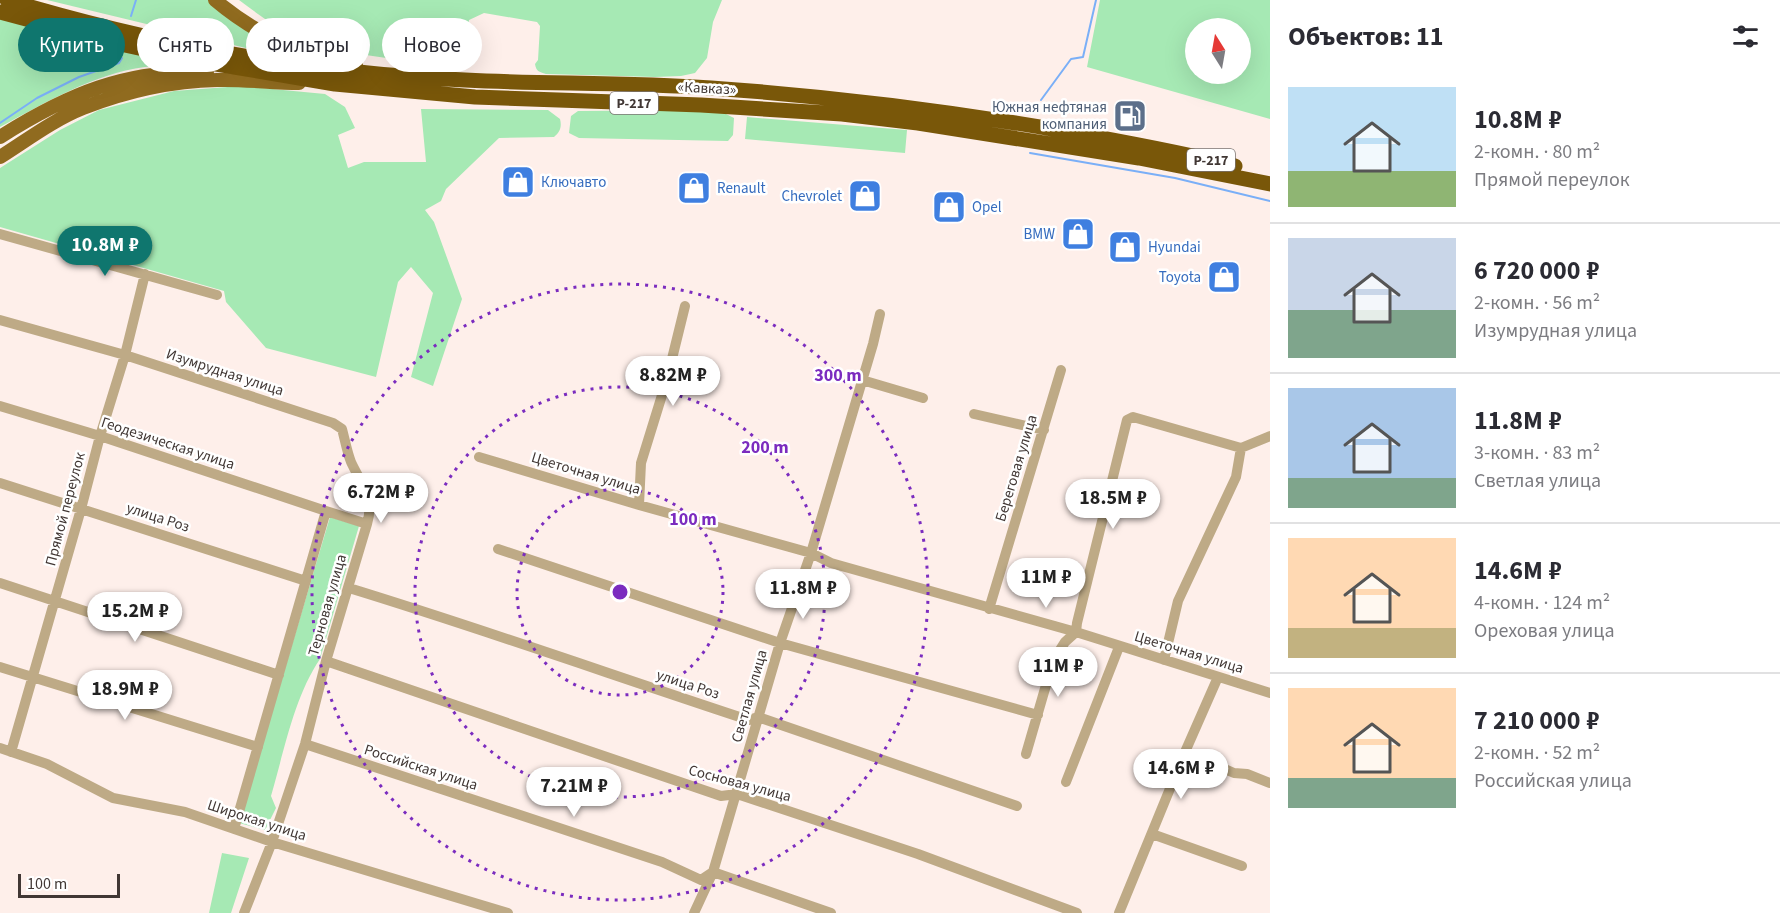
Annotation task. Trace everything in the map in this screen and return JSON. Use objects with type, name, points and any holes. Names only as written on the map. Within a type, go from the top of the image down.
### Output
[{"type":"highway","name":"«Кавказ»","points":[[7,0],[79,20],[208,49],[307,65],[426,78],[707,87],[853,100],[928,110],[1151,147],[1270,175]]},
{"type":"highway","name":"«Кавказ»","points":[[0,12],[120,44],[204,62],[335,84],[475,98],[797,110],[929,125],[1138,158],[1270,184]]},
{"type":"highway","points":[[571,84],[595,88],[689,91],[695,94],[694,98],[689,99],[644,99],[622,102]]},
{"type":"highway","points":[[787,94],[732,93],[728,97],[729,101],[734,102],[797,110]]},
{"type":"main road","points":[[215,0],[238,18],[265,34],[311,53],[346,64],[426,78]]},
{"type":"main road","points":[[0,136],[31,117],[93,88],[122,79],[153,74],[184,72],[335,84]]},
{"type":"main road","points":[[0,157],[55,122],[82,108],[148,89],[185,82],[218,80],[335,84]]},
{"type":"street","points":[[0,234],[217,295]]},
{"type":"street","name":"Прямой переулок","points":[[5,750],[32,677],[55,601],[100,436],[125,355],[145,274]]},
{"type":"street","points":[[639,505],[641,463],[668,379],[685,306]]},
{"type":"street","name":"Светлая улица","points":[[694,913],[713,872],[780,643],[811,553],[880,314]]},
{"type":"street","name":"Изумрудная улица","points":[[0,320],[125,355],[333,423],[342,429],[350,460],[369,497],[371,512],[367,524]]},
{"type":"street","name":"Береговая улица","points":[[989,609],[1061,370]]},
{"type":"street","points":[[862,380],[923,398]]},
{"type":"street","name":"Геодезическая улица","points":[[0,405],[326,511]]},
{"type":"street","points":[[974,414],[1044,430]]},
{"type":"street","points":[[1026,754],[1053,661],[1065,642],[1076,632],[1127,420],[1133,417],[1241,448],[1270,436]]},
{"type":"street","points":[[1164,660],[1178,601],[1236,477],[1241,448]]},
{"type":"street","name":"Цветочная улица","points":[[479,457],[811,553],[831,563],[1076,632],[1270,693]]},
{"type":"street","name":"улица Роз","points":[[0,483],[306,581]]},
{"type":"street","points":[[326,511],[367,524]]},
{"type":"street","name":"Терновая улица","points":[[234,829],[326,511]]},
{"type":"street","name":"Терновая улица","points":[[244,913],[272,842],[305,744],[326,661],[367,524]]},
{"type":"street","points":[[498,549],[780,643],[1038,715]]},
{"type":"street","points":[[0,583],[279,675]]},
{"type":"street","name":"улица Роз","points":[[349,588],[749,720],[758,717],[1017,806]]},
{"type":"street","points":[[1066,782],[1119,647]]},
{"type":"street","name":"Сосновая улица","points":[[326,661],[721,796],[737,794],[918,854],[1077,913]]},
{"type":"street","points":[[0,667],[258,747]]},
{"type":"street","points":[[1119,913],[1218,677]]},
{"type":"street","name":"Российская улица","points":[[305,744],[662,862],[701,880],[713,872],[831,913]]},
{"type":"street","name":"Широкая улица","points":[[5,750],[47,764],[112,798],[185,812],[272,842],[508,913]]},
{"type":"street","points":[[1185,752],[1234,773],[1247,774],[1270,783]]},
{"type":"street","points":[[1152,834],[1242,866]]},
{"type":"green space","points":[[47,0],[209,0],[246,21],[246,48],[234,45],[234,18],[137,18],[137,22]]},
{"type":"green space","points":[[239,0],[722,0],[713,22],[707,58],[695,73],[655,77],[540,72],[535,64],[538,60],[540,26],[537,22],[484,13],[473,18],[382,18],[382,57],[370,56],[370,18],[262,17]]},
{"type":"green space","points":[[1100,0],[1270,0],[1270,119],[1087,67]]},
{"type":"green space","points":[[0,15],[18,20],[18,72],[122,72],[70,91],[0,127]]},
{"type":"green space","points":[[125,48],[137,51],[137,69],[126,71]]},
{"type":"green space","points":[[241,86],[325,94],[345,107],[355,128],[338,135],[348,168],[364,162],[426,162],[421,109],[548,110],[560,119],[560,129],[554,137],[499,138],[446,189],[441,201],[425,210],[434,222],[462,299],[433,386],[411,377],[433,293],[411,267],[398,282],[376,377],[266,348],[226,302],[224,291],[0,227],[0,168],[60,130],[99,110],[174,91]]},
{"type":"green space","points":[[711,110],[734,118],[733,135],[728,141],[579,138],[569,133],[571,116],[578,111]]},
{"type":"green space","points":[[747,117],[907,130],[905,153],[745,139]]},
{"type":"green space","points":[[330,517],[359,526],[320,659],[296,707],[271,796],[276,808],[265,830],[239,823]]},
{"type":"green space","points":[[222,853],[249,858],[231,913],[209,913]]},
{"type":"waterway","points":[[131,16],[136,0]]},
{"type":"waterway","points":[[1041,100],[1071,59],[1083,57],[1096,0]]},
{"type":"waterway","points":[[0,123],[37,98],[93,72]]},
{"type":"waterway","points":[[1030,153],[1175,178],[1270,201]]},
{"type":"place","name":"Южная нефтяная компания","points":[[1130,116]]},
{"type":"place","name":"Ключавто","points":[[518,182]]},
{"type":"place","name":"Renault","points":[[694,188]]},
{"type":"place","name":"Chevrolet","points":[[865,196]]},
{"type":"place","name":"Opel","points":[[949,207]]},
{"type":"place","name":"BMW","points":[[1078,234]]},
{"type":"place","name":"Hyundai","points":[[1125,247]]},
{"type":"place","name":"Toyota","points":[[1224,277]]}]
